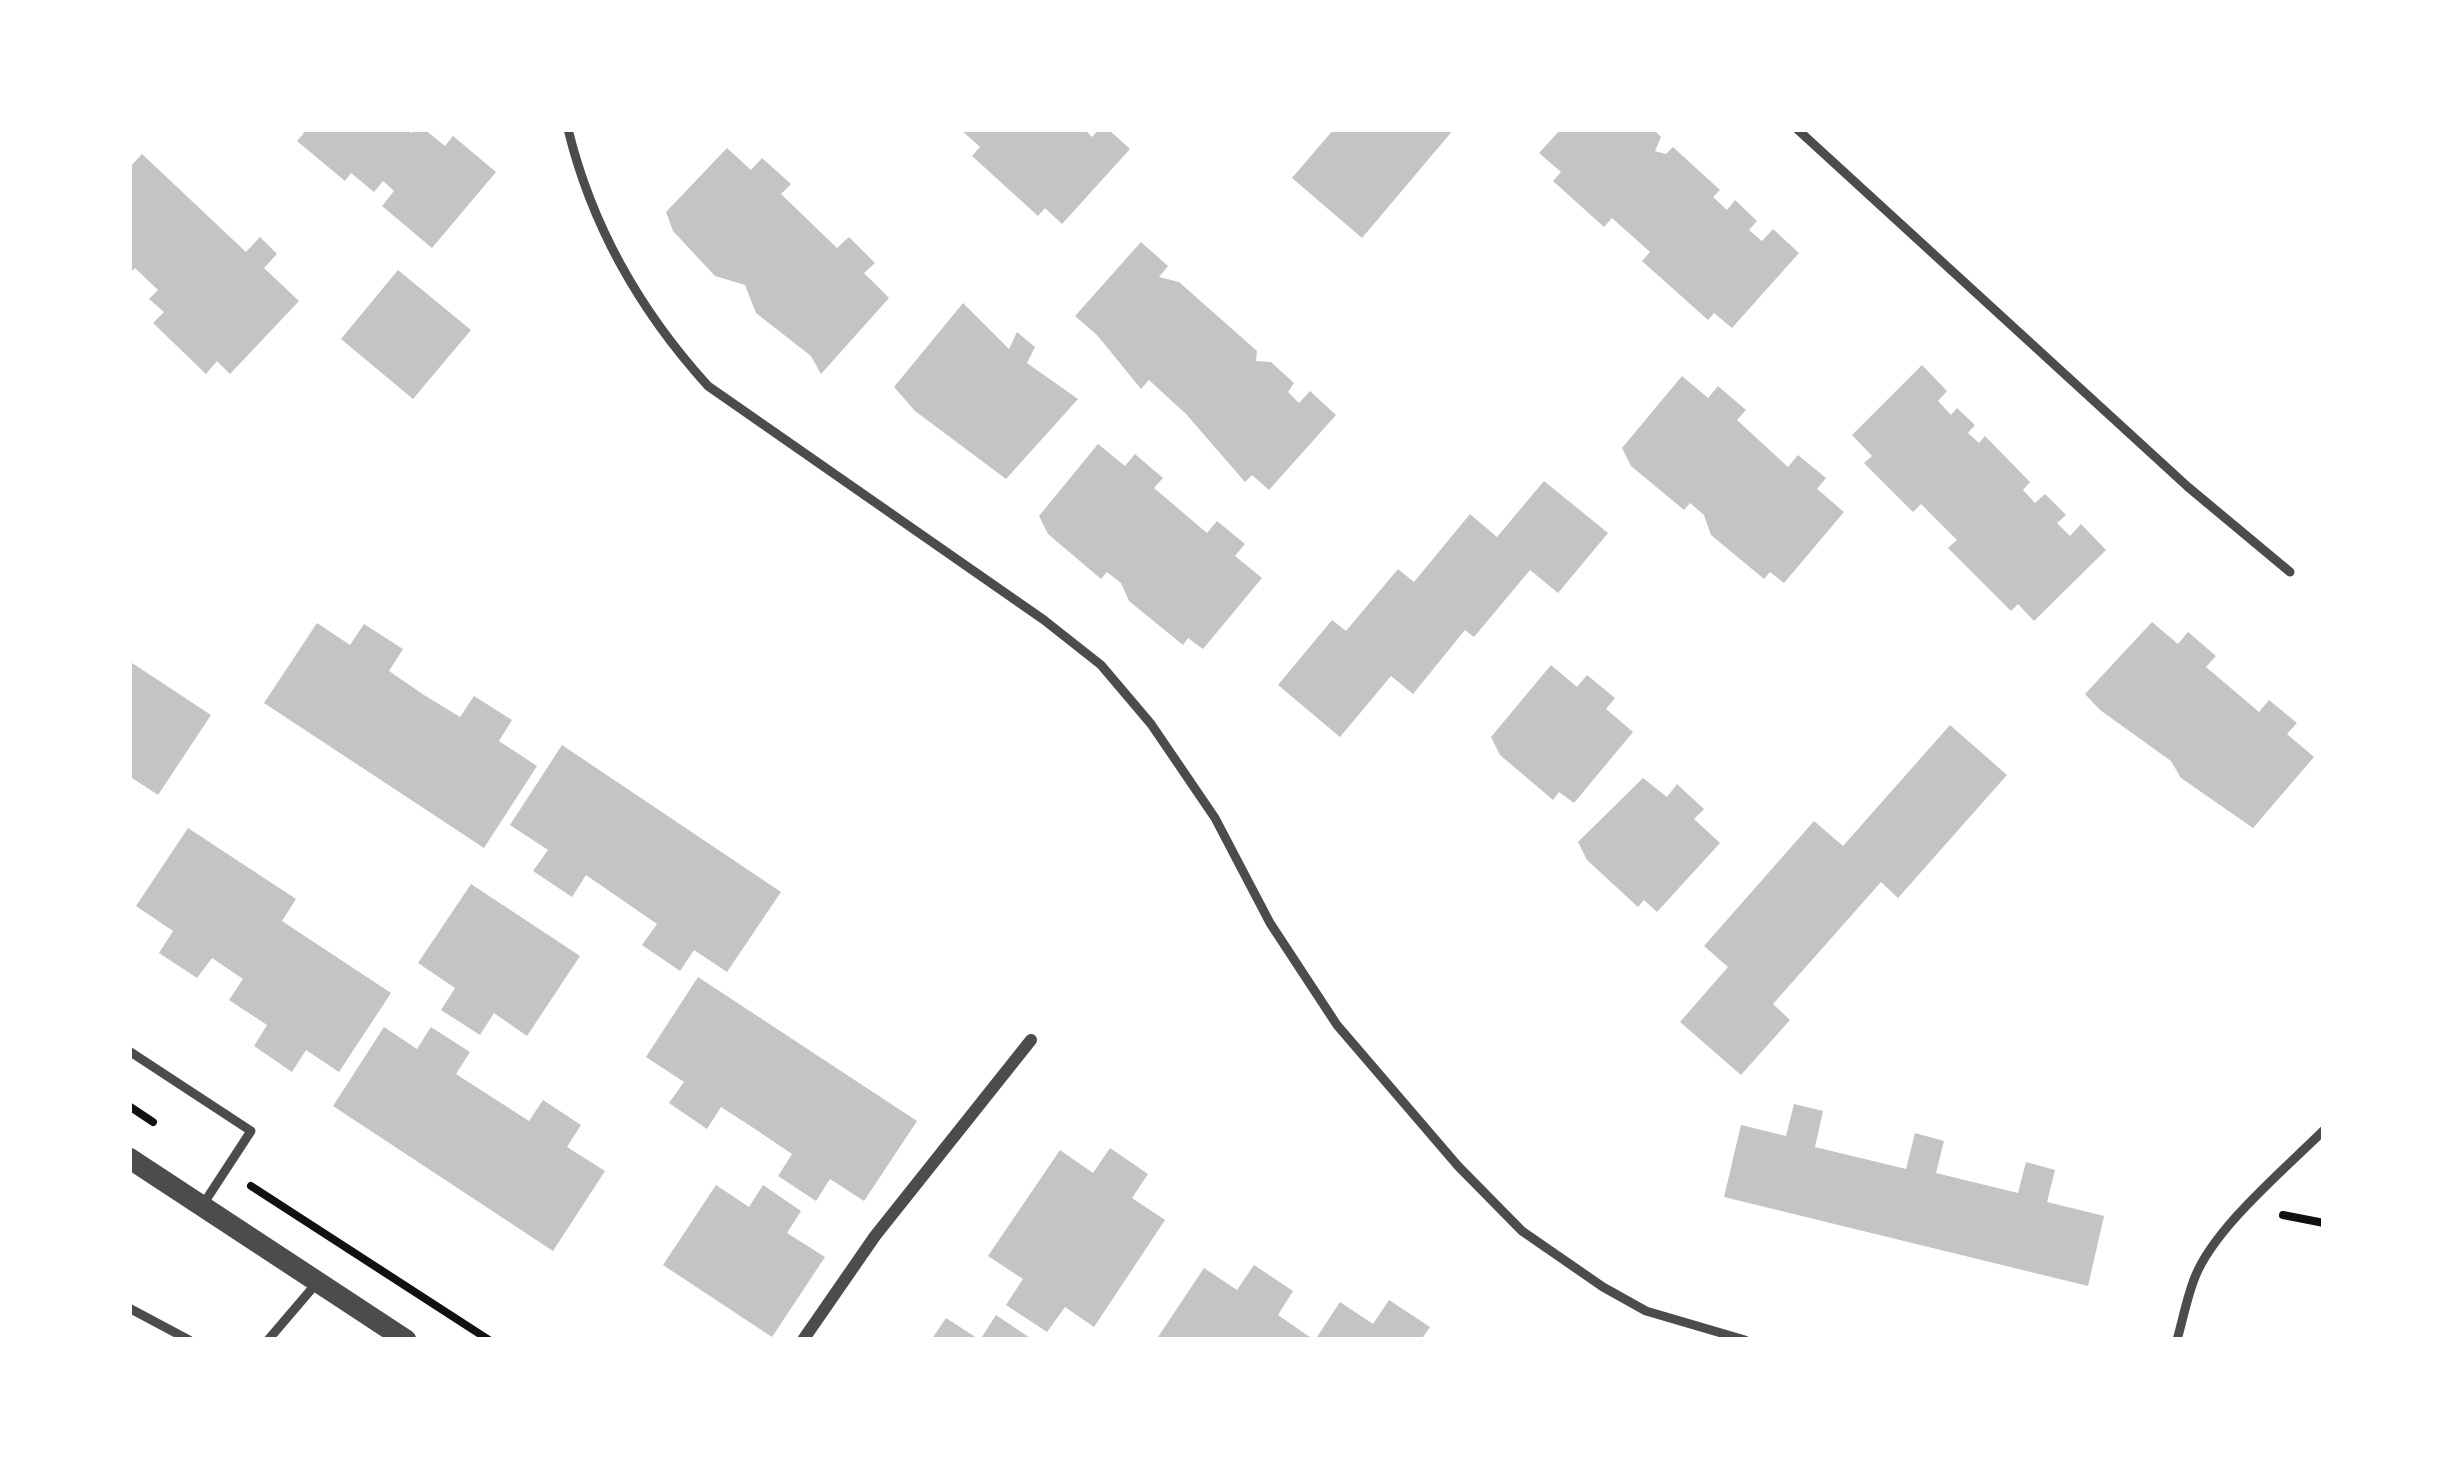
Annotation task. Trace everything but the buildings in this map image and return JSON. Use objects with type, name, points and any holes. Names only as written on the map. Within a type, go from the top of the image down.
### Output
[{"type":"street","points":[[802,1340],[875,1236],[1030,1040]]},
{"type":"street","points":[[129,1158],[406,1340]]},
{"type":"lane","points":[[568,129],[613,254],[668,342],[708,386],[1044,620],[1101,665],[1151,724],[1215,818],[1270,923],[1337,1025],[1458,1166],[1522,1232],[1646,1311],[1745,1340]]},
{"type":"lane","points":[[1797,129],[2188,487],[2290,572]]},
{"type":"lane","points":[[129,1051],[251,1131],[202,1206]]},
{"type":"lane","points":[[2177,1340],[2196,1273],[2214,1247],[2324,1130]]},
{"type":"lane","points":[[268,1340],[319,1282]]},
{"type":"lane","points":[[129,1308],[190,1340]]},
{"type":"path","points":[[226,1169],[489,1340]]}]
